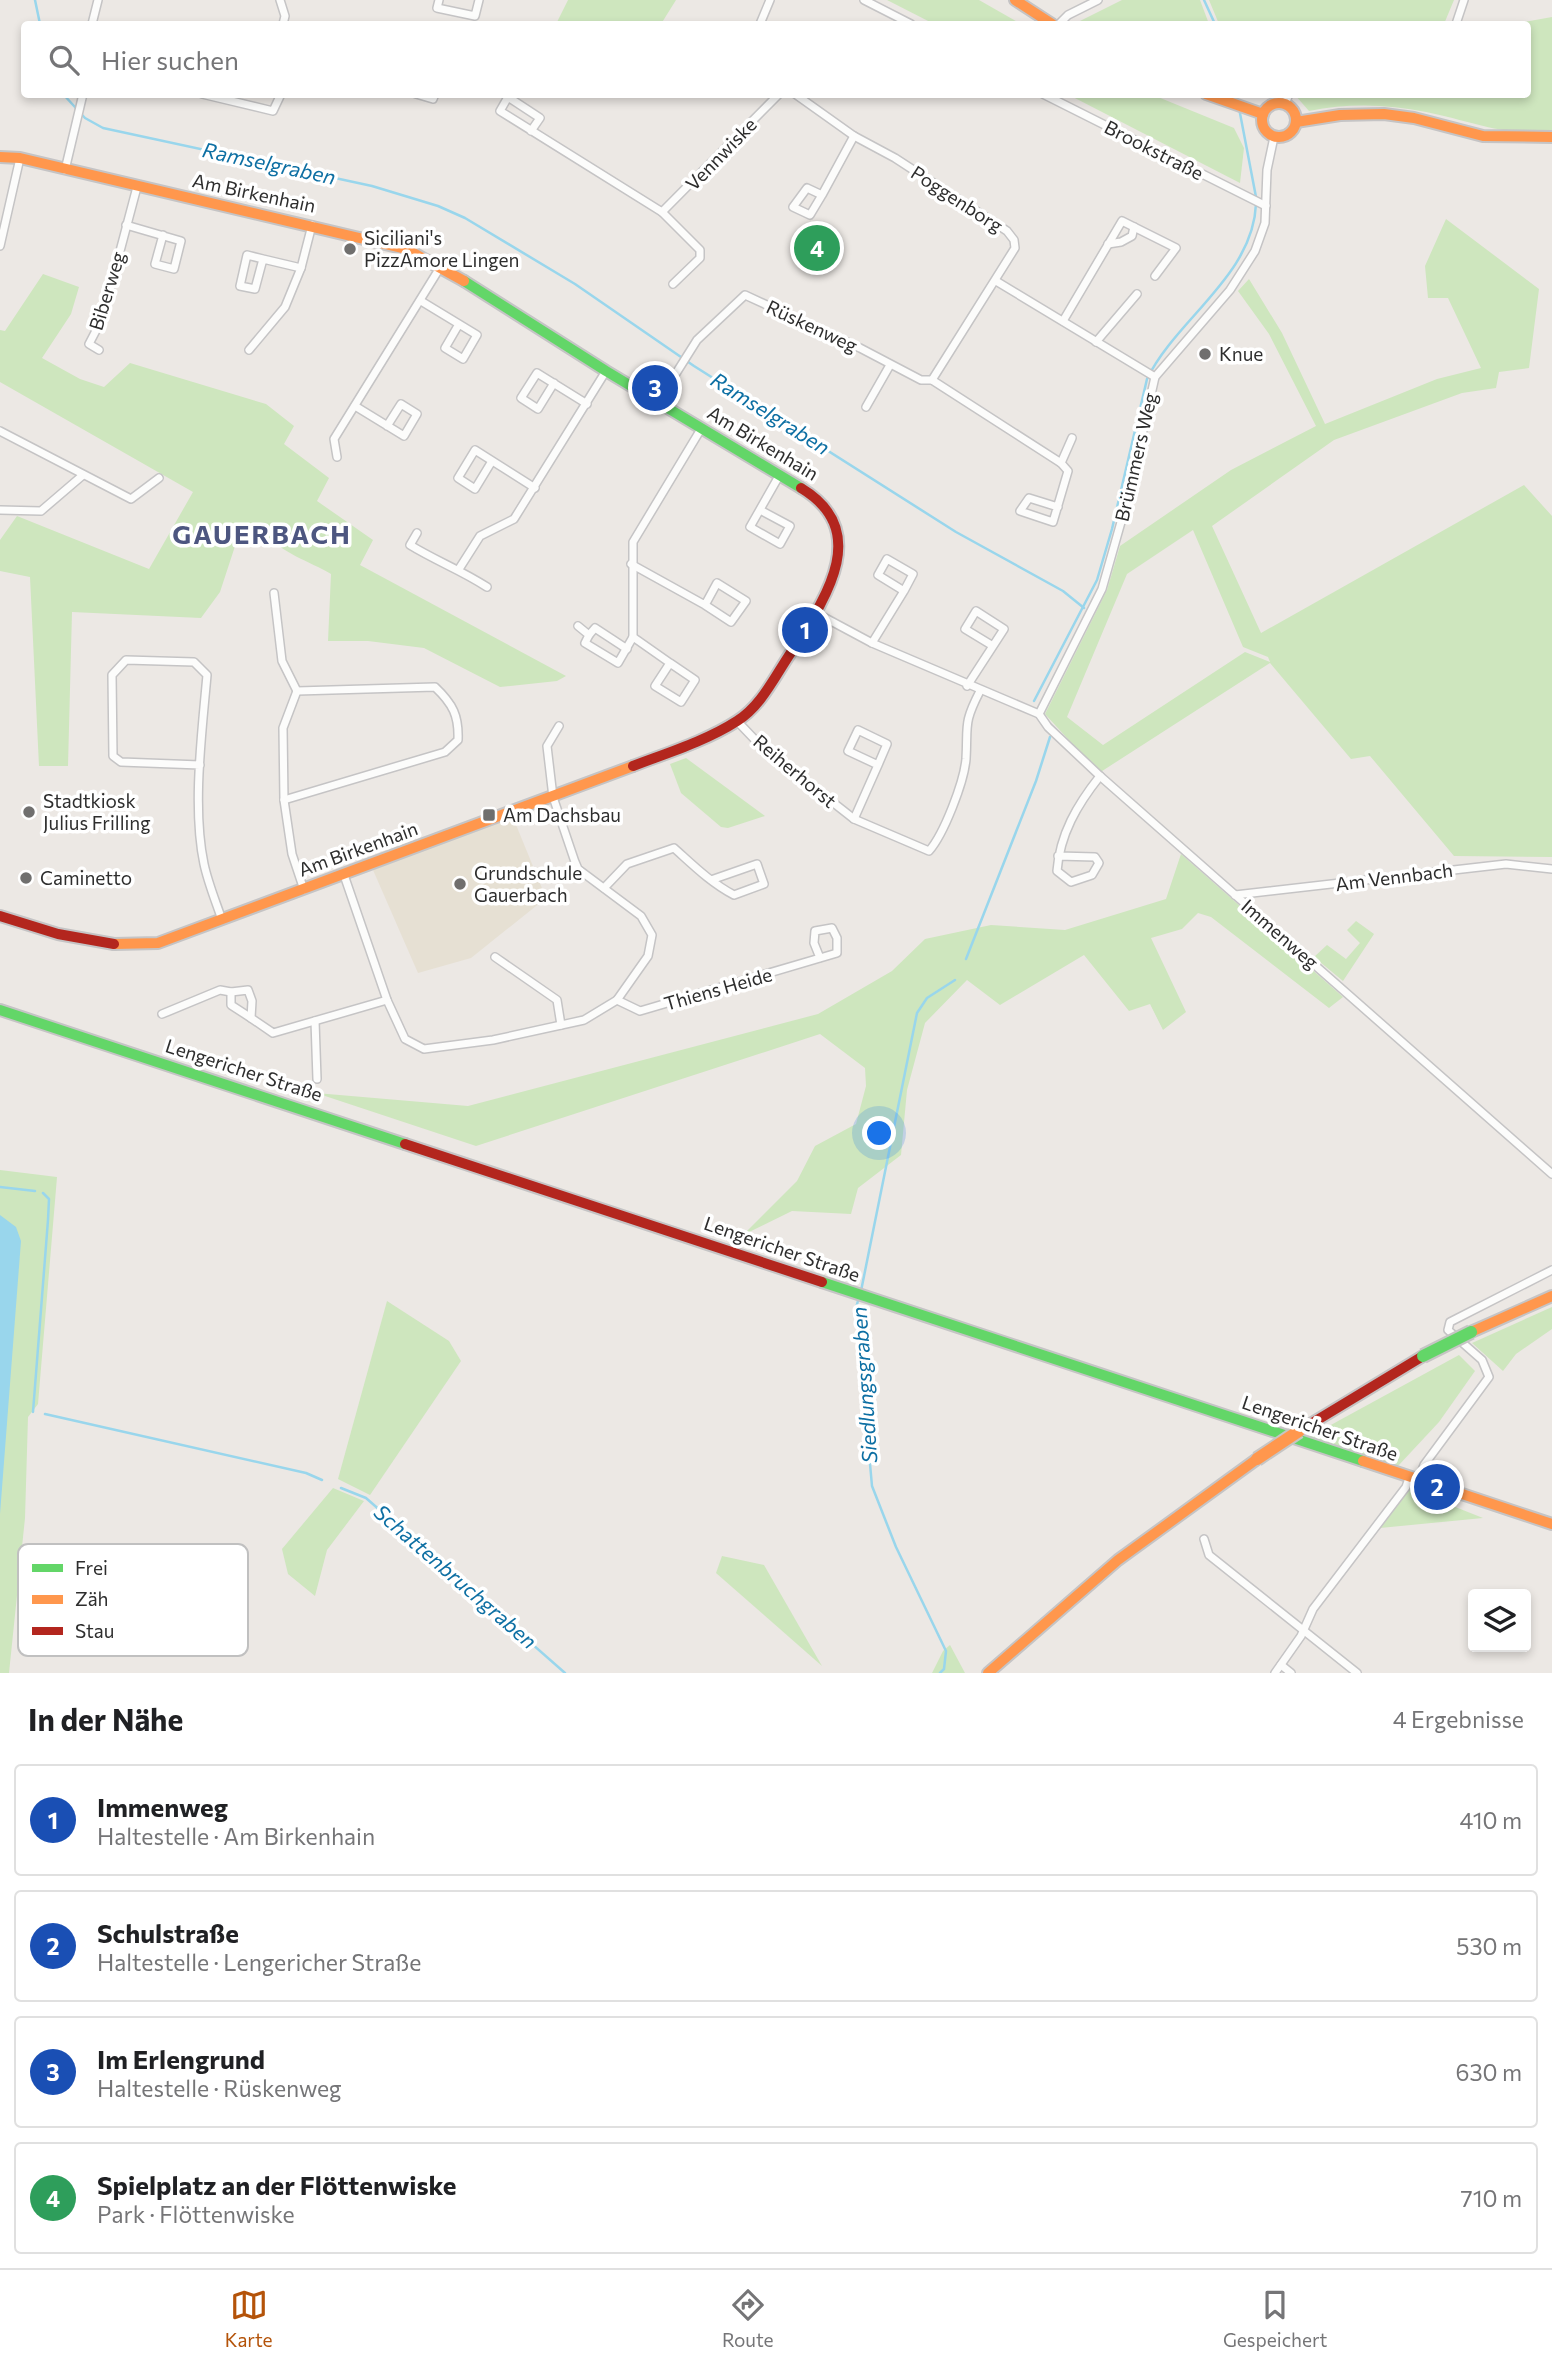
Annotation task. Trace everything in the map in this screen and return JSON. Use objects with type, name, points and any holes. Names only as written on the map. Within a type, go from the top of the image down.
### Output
[{"type":"street","points":[[93,21],[98,0]]},
{"type":"street","points":[[280,0],[285,16],[284,21]]},
{"type":"street","points":[[439,0],[438,8],[475,16],[479,0]]},
{"type":"street","points":[[761,21],[770,0]]},
{"type":"street","points":[[864,0],[905,21]]},
{"type":"street","points":[[1015,0],[1047,21]]},
{"type":"street","points":[[1062,21],[1068,15],[1098,0]]},
{"type":"street","points":[[1457,21],[1464,0]]},
{"type":"street","points":[[65,170],[82,98]]},
{"type":"street","points":[[219,98],[274,111],[279,98]]},
{"type":"street","points":[[507,98],[500,111],[662,212],[700,250],[700,258],[673,284]]},
{"type":"street","points":[[510,98],[540,118],[531,131]]},
{"type":"street","name":"Vennwiske","points":[[662,212],[775,98]]},
{"type":"street","name":"Poggenborg","points":[[801,98],[854,136],[895,158],[1007,231],[1014,240],[1015,248],[996,281],[932,380]]},
{"type":"street","name":"Brookstraße","points":[[1051,98],[1264,205]]},
{"type":"street","points":[[1217,98],[1263,114]]},
{"type":"street","points":[[1287,99],[1296,122],[1289,134],[1274,136],[1262,123],[1263,114],[1272,105],[1287,99]]},
{"type":"street","points":[[1296,122],[1326,116],[1373,113],[1415,118],[1459,132],[1489,136],[1552,137]]},
{"type":"street","points":[[822,195],[854,136]]},
{"type":"street","name":"Brümmers Weg","points":[[1040,714],[1102,589],[1127,501],[1154,377],[1236,280],[1255,251],[1265,223],[1267,170],[1274,136]]},
{"type":"street","name":"Am Birkenhain","points":[[0,157],[20,158],[382,242],[441,266],[606,371],[814,496],[825,506],[839,539],[835,576],[816,613],[758,703],[737,721],[678,749],[158,943],[134,947],[59,934],[0,916]]},
{"type":"street","points":[[0,246],[20,158]]},
{"type":"street","name":"Biberweg","points":[[99,350],[89,344],[102,319],[136,187]]},
{"type":"street","points":[[1063,321],[1122,221],[1176,248],[1155,276]]},
{"type":"street","name":"Biberweg","points":[[126,225],[181,241],[174,269],[155,264],[163,236]]},
{"type":"street","points":[[249,350],[285,307],[301,268],[312,225]]},
{"type":"street","points":[[1108,244],[1122,242],[1132,236],[1134,227]]},
{"type":"street","points":[[262,258],[255,289],[240,286],[247,255],[262,258],[301,268]]},
{"type":"street","points":[[337,457],[334,439],[441,266]]},
{"type":"street","points":[[996,281],[1143,373],[1154,377]]},
{"type":"street","points":[[1096,342],[1137,294]]},
{"type":"street","name":"Rüskenweg","points":[[658,402],[713,322],[745,295],[921,380],[932,380],[1061,463]]},
{"type":"street","points":[[421,301],[459,324],[477,335],[463,359],[444,348],[459,324]]},
{"type":"street","points":[[866,407],[890,365]]},
{"type":"street","points":[[459,569],[480,536],[514,519],[606,371]]},
{"type":"street","points":[[554,383],[538,409],[521,398],[537,373],[554,383],[587,404]]},
{"type":"street","points":[[355,406],[387,426],[404,436],[417,414],[401,404],[387,426]]},
{"type":"street","points":[[627,649],[595,628],[585,642],[618,663],[627,649],[632,637],[633,542],[701,429]]},
{"type":"street","points":[[0,431],[131,499],[159,478]]},
{"type":"street","points":[[1058,507],[1029,498],[1020,510],[1054,522],[1068,471],[1061,463],[1072,438]]},
{"type":"street","points":[[492,461],[475,489],[458,478],[475,450],[535,488]]},
{"type":"street","points":[[0,509],[41,511],[83,475]]},
{"type":"street","points":[[760,510],[790,526],[780,544],[750,527],[779,476]]},
{"type":"street","points":[[417,533],[410,545],[444,566],[459,569],[487,587]]},
{"type":"street","points":[[872,643],[904,590],[913,574],[887,559],[878,575],[904,590]]},
{"type":"street","points":[[631,564],[731,622],[746,601],[717,583],[705,605]]},
{"type":"street","points":[[274,593],[282,661],[297,691],[283,727],[284,800],[292,854],[304,890]]},
{"type":"street","points":[[967,686],[993,646],[1004,629],[976,611],[965,629],[993,646]]},
{"type":"street","name":"Immenweg","points":[[816,613],[872,643],[967,686],[1040,714],[1048,727],[1100,776],[1552,1174]]},
{"type":"street","points":[[578,626],[589,635]]},
{"type":"street","points":[[632,637],[695,680],[681,702],[655,686],[670,663]]},
{"type":"street","points":[[200,765],[121,762],[113,756],[112,674],[126,660],[194,662],[207,675],[200,765],[202,853],[222,920]]},
{"type":"street","points":[[284,800],[445,752],[458,740],[459,721],[452,702],[435,687],[297,691]]},
{"type":"street","name":"Reiherhorst","points":[[737,721],[761,745],[854,819],[929,851],[949,811],[962,774],[966,761],[964,732],[968,713],[980,691]]},
{"type":"street","points":[[344,875],[387,1000],[405,1039],[424,1049],[493,1040],[584,1020],[617,1000],[648,956],[652,935],[641,916],[578,869],[553,797],[547,746],[559,726]]},
{"type":"street","name":"Reiherhorst","points":[[854,819],[878,765],[887,744],[858,730],[848,751],[878,765]]},
{"type":"street","points":[[1058,856],[1086,855],[1095,857],[1099,863],[1092,875],[1071,882],[1057,871],[1058,856],[1077,803],[1100,776]]},
{"type":"street","points":[[604,888],[627,864],[674,848],[711,880],[734,895],[764,884],[757,864],[711,880]]},
{"type":"street","name":"Am Vennbach","points":[[1235,895],[1506,864],[1552,869]]},
{"type":"street","points":[[832,928],[837,938],[837,953],[820,958],[814,943],[815,931],[832,928]]},
{"type":"street","points":[[495,957],[557,999],[561,1025]]},
{"type":"street","name":"Thiens Heide","points":[[617,1000],[640,1011],[820,958]]},
{"type":"street","points":[[162,1014],[220,990],[247,990],[252,1001],[251,1018]]},
{"type":"street","points":[[231,992],[231,1005],[273,1032],[387,1000]]},
{"type":"street","name":"Lengericher Straße","points":[[1,1010],[1552,1524]]},
{"type":"street","points":[[315,1021],[317,1079]]},
{"type":"street","points":[[1275,1673],[1303,1630],[1313,1609],[1489,1377],[1482,1360],[1448,1330],[1450,1322],[1552,1270]]},
{"type":"street","points":[[989,1673],[1094,1579],[1207,1492],[1257,1458],[1423,1356],[1552,1296]]},
{"type":"street","points":[[1204,1539],[1209,1555],[1357,1673]]},
{"type":"street","points":[[1281,1665],[1291,1673]]},
{"type":"shaded area","name":"Grundschule Gauerbach","points":[[512,815],[546,898],[471,958],[418,973],[373,870]]},
{"type":"green space","points":[[568,0],[676,0],[663,21],[558,21]]},
{"type":"green space","points":[[887,0],[979,0],[1016,21],[928,21]]},
{"type":"green space","points":[[1122,0],[1200,0],[1208,21],[1080,21]]},
{"type":"green space","points":[[1209,0],[1454,0],[1445,21],[1218,21]]},
{"type":"green space","points":[[1552,17],[1552,132],[1502,130],[1397,107],[1353,106],[1309,111],[1298,98],[1531,98],[1530,21]]},
{"type":"green space","points":[[1075,98],[1160,98],[1234,128],[1244,148],[1240,183]]},
{"type":"green space","points":[[1446,219],[1539,289],[1529,368],[1499,372],[1496,388],[1462,393],[1334,440],[1212,526],[1261,633],[1524,485],[1552,516],[1552,857],[1454,856],[1370,756],[1351,759],[1270,663],[1099,773],[1045,714],[1107,590],[1120,546],[1231,470],[1316,426],[1269,334],[1238,291],[1249,279],[1282,333],[1325,424],[1437,379],[1481,368],[1448,298],[1428,298],[1425,266]],"holes":[[[1193,530],[1243,647],[1268,657],[1270,662],[1245,652],[1103,745],[1067,717],[1127,574]]]},
{"type":"green space","points":[[43,274],[79,287],[71,314],[42,358],[80,379],[104,387],[130,363],[266,404],[294,426],[284,444],[329,478],[317,501],[373,540],[360,565],[566,676],[557,681],[500,687],[424,648],[368,641],[328,641],[331,574],[287,551],[265,533],[238,537],[220,592],[201,618],[72,612],[68,766],[39,766],[30,577],[0,571],[0,540],[17,516],[149,569],[193,492],[0,382],[0,330],[5,331]]},
{"type":"green space","points":[[686,758],[765,816],[728,828],[721,827],[681,793],[670,764]]},
{"type":"green space","points":[[1181,854],[1343,997],[1329,1008],[1211,917],[1198,913],[1182,929],[1151,938],[1186,1012],[1163,1030],[1150,1004],[1129,1011],[1084,955],[1000,1005],[967,980],[925,1023],[907,1090],[901,1155],[858,1188],[851,1214],[792,1211],[743,1235],[797,1181],[815,1146],[856,1124],[866,1086],[865,1068],[820,1034],[476,1146],[316,1093],[468,1106],[818,1014],[892,971],[925,939],[991,925],[1065,930],[1166,899]]},
{"type":"green space","points":[[1356,921],[1374,934],[1343,981],[1314,957],[1327,945],[1346,959],[1360,943],[1347,930]]},
{"type":"green space","points":[[0,1170],[57,1177],[38,1404],[28,1417],[25,1518],[22,1544],[18,1544],[18,1586],[9,1673],[0,1673]]},
{"type":"green space","points":[[387,1301],[449,1341],[461,1361],[370,1495],[338,1479]]},
{"type":"green space","points":[[1552,1307],[1552,1329],[1516,1354],[1503,1371],[1472,1343]]},
{"type":"green space","points":[[1459,1355],[1475,1371],[1439,1422],[1398,1466],[1307,1438]]},
{"type":"green space","points":[[333,1488],[364,1501],[327,1550],[315,1596],[288,1574],[282,1549]]},
{"type":"green space","points":[[1410,1489],[1483,1518],[1380,1528]]},
{"type":"green space","points":[[722,1556],[764,1565],[822,1666],[716,1573]]},
{"type":"green space","points":[[950,1645],[965,1673],[932,1673],[943,1651]]},
{"type":"water","points":[[0,1215],[16,1227],[21,1241],[0,1514]]},
{"type":"waterway","name":"Ramselgraben","points":[[35,0],[39,21]]},
{"type":"waterway","points":[[1204,0],[1214,21]]},
{"type":"waterway","name":"Ramselgraben","points":[[67,98],[85,118],[103,128],[372,186],[438,206],[465,218],[575,284],[694,366],[956,532],[1063,591],[1084,608]]},
{"type":"waterway","points":[[1239,108],[1256,197]]},
{"type":"waterway","points":[[1034,701],[1097,580],[1112,529],[1147,379],[1160,357],[1228,275],[1242,253],[1252,230],[1256,204]]},
{"type":"waterway","points":[[966,959],[1036,781],[1050,737]]},
{"type":"waterway","name":"Siedlungsgraben","points":[[861,1291],[917,1013],[927,998],[955,980]]},
{"type":"waterway","points":[[0,1187],[35,1191]]},
{"type":"waterway","points":[[33,1412],[49,1199],[43,1193]]},
{"type":"waterway","name":"Siedlungsgraben","points":[[859,1297],[856,1308],[872,1486],[896,1547],[946,1651],[944,1669],[940,1673]]},
{"type":"waterway","name":"Schattenbruchgraben","points":[[45,1414],[306,1473],[322,1480]]},
{"type":"waterway","name":"Schattenbruchgraben","points":[[341,1488],[366,1498],[565,1673]]},
{"type":"traffic: fast","points":[[464,281],[606,371],[801,488]]},
{"type":"traffic: fast","points":[[0,1010],[405,1144]]},
{"type":"traffic: fast","points":[[822,1282],[1363,1461]]},
{"type":"traffic: fast","points":[[1423,1356],[1471,1332]]},
{"type":"traffic: slow","points":[[1015,0],[1047,21]]},
{"type":"traffic: slow","points":[[1217,98],[1263,114]]},
{"type":"traffic: slow","points":[[1279,103],[1291,108],[1296,120],[1291,132],[1279,137],[1267,132],[1262,120],[1267,108],[1279,103]]},
{"type":"traffic: slow","points":[[1296,122],[1340,115],[1384,114],[1414,118],[1483,136],[1552,137]]},
{"type":"traffic: slow","points":[[0,157],[20,158],[406,249],[464,281]]},
{"type":"traffic: slow","points":[[114,944],[158,943],[633,766]]},
{"type":"traffic: slow","points":[[1471,1332],[1552,1296]]},
{"type":"traffic: slow","points":[[1257,1459],[1299,1431]]},
{"type":"traffic: slow","points":[[988,1673],[1118,1560],[1257,1459]]},
{"type":"traffic: slow","points":[[1363,1461],[1552,1524]]},
{"type":"traffic: jam","points":[[633,766],[699,741],[746,715],[766,691],[816,612],[835,568],[838,546],[835,525],[823,506],[801,488]]},
{"type":"traffic: jam","points":[[0,916],[58,934],[114,944]]},
{"type":"traffic: jam","points":[[405,1144],[822,1282]]},
{"type":"traffic: jam","points":[[1299,1431],[1423,1356]]},
{"type":"place","name":"Spielplatz an der Flöttenwiske","points":[[817,248]]},
{"type":"place","name":"Siciliani's PizzAmore Lingen","points":[[350,249]]},
{"type":"place","name":"Knue","points":[[1205,354]]},
{"type":"place","name":"Im Erlengrund","points":[[655,388]]},
{"type":"place","name":"Immenweg","points":[[805,630]]},
{"type":"place","name":"Stadtkiosk Julius Frilling","points":[[29,812]]},
{"type":"place","name":"Am Dachsbau","points":[[489,815]]},
{"type":"place","name":"Caminetto","points":[[26,878]]},
{"type":"place","name":"Grundschule Gauerbach","points":[[460,884]]},
{"type":"place","name":"Schulstraße","points":[[1437,1487]]},
{"type":"district","name":"GAUERBACH","points":[[262,535]]}]
